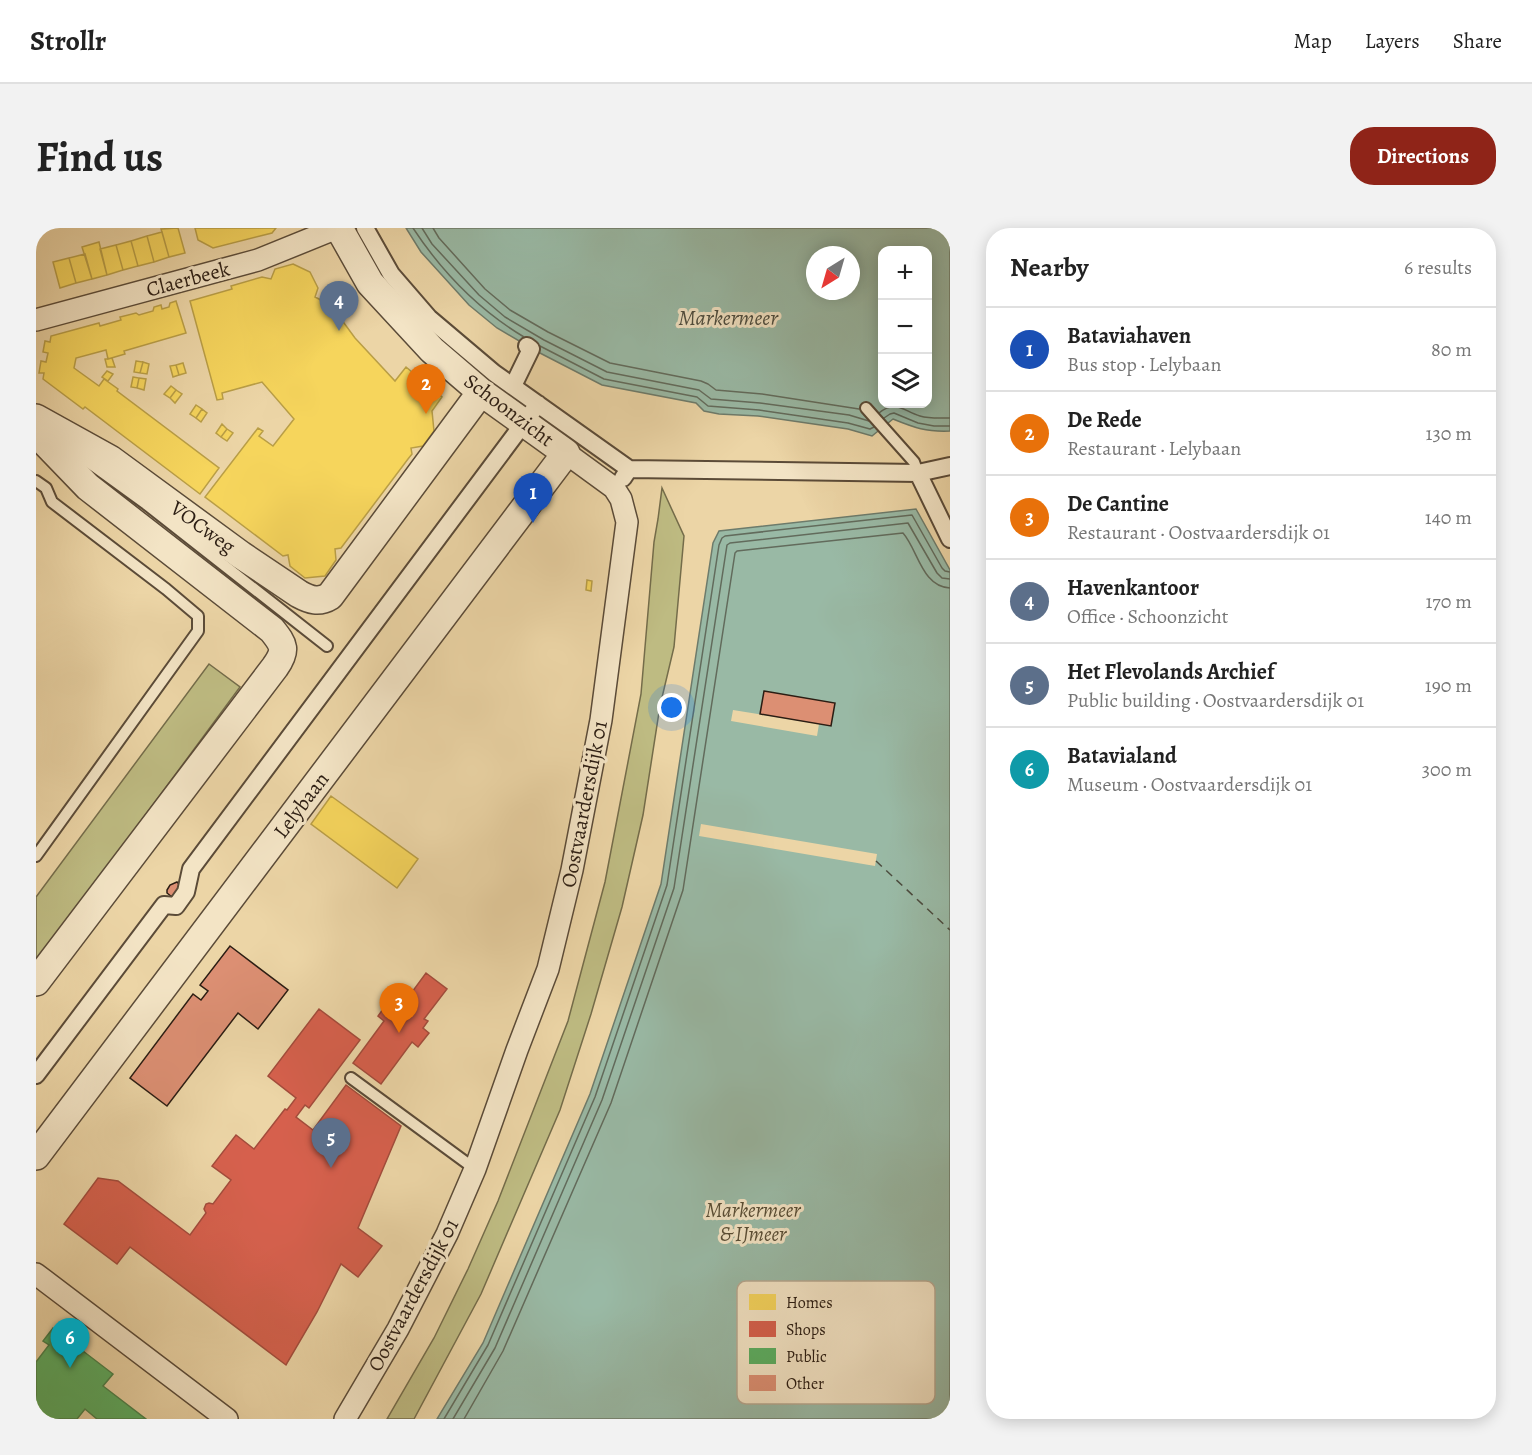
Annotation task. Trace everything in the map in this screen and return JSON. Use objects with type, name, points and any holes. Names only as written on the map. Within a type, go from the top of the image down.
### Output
[{"type":"street","name":"Claerbeek","points":[[36,320],[258,260],[338,228]]},
{"type":"street","name":"Schoonzicht","points":[[338,228],[370,283],[432,350],[481,392],[532,414],[566,453]]},
{"type":"street","points":[[365,228],[391,274],[429,318],[494,373],[513,386],[532,414],[629,469],[918,473],[950,466]]},
{"type":"street","points":[[513,386],[532,349]]},
{"type":"street","name":"VOCweg","points":[[36,433],[83,460],[110,459],[299,594],[317,601],[330,596],[481,392]]},
{"type":"street","points":[[36,1076],[164,905],[176,906],[186,892],[190,870],[532,414]]},
{"type":"street","name":"VOCweg","points":[[36,418],[83,460],[88,487],[272,630],[283,646],[283,654],[275,667],[36,982]]},
{"type":"street","points":[[566,453],[614,489],[629,469]]},
{"type":"street","name":"Lelybaan","points":[[36,1156],[566,453]]},
{"type":"street","points":[[918,473],[950,539]]},
{"type":"street","name":"Oostvaardersdijk 01","points":[[345,1419],[398,1329],[447,1234],[475,1169],[548,969],[585,812],[603,703],[627,522],[621,499],[614,489]]},
{"type":"street","points":[[36,1274],[227,1419]]},
{"type":"lane","points":[[866,408],[914,462],[918,473]]},
{"type":"lane","points":[[36,424],[146,504],[327,646]]},
{"type":"lane","points":[[36,481],[46,488],[52,502],[198,616],[198,631],[36,856]]},
{"type":"lane","points":[[351,1078],[475,1169]]},
{"type":"shaded area","points":[[662,488],[684,536],[674,647],[660,706],[643,815],[622,907],[591,1014],[560,1110],[481,1294],[414,1419],[387,1419],[434,1338],[468,1269],[498,1201],[568,1021],[605,882],[641,694],[654,542]]},
{"type":"shaded area","points":[[209,664],[240,687],[36,963],[36,897]]},
{"type":"water","name":"Markermeer","points":[[406,228],[950,228],[950,431],[921,429],[893,419],[872,436],[848,429],[758,416],[719,414],[704,411],[696,403],[602,385],[497,328],[469,305],[421,252]]},
{"type":"water","name":"Markermeer & IJmeer","points":[[916,509],[950,570],[950,1419],[437,1419],[483,1343],[590,1094],[661,884],[713,543],[719,531]]},
{"type":"pier","points":[[733,710],[819,724],[817,736],[731,721]]},
{"type":"pier","points":[[701,824],[877,854],[875,866],[699,836]]},
{"type":"building: Homes","points":[[178,228],[185,253],[169,257],[161,229]]},
{"type":"building: Homes","points":[[195,228],[276,228],[272,233],[213,248],[198,240]]},
{"type":"building: Homes","points":[[162,232],[169,257],[154,262],[147,236]]},
{"type":"building: Homes","points":[[147,236],[154,262],[138,266],[131,241]]},
{"type":"building: Homes","points":[[131,241],[138,266],[123,270],[116,245]]},
{"type":"building: Homes","points":[[99,242],[107,275],[92,279],[82,247]]},
{"type":"building: Homes","points":[[116,245],[123,270],[107,275],[100,249]]},
{"type":"building: Homes","points":[[85,254],[92,279],[76,283],[69,258]]},
{"type":"building: Homes","points":[[69,258],[76,283],[60,288],[53,262]]},
{"type":"building: Homes","points":[[293,264],[310,272],[318,288],[315,297],[321,300],[325,297],[355,338],[395,381],[406,367],[442,397],[432,411],[434,431],[423,446],[411,448],[412,454],[341,548],[335,549],[336,560],[325,576],[305,578],[290,566],[288,555],[283,556],[205,497],[258,428],[263,431],[259,436],[273,446],[294,419],[262,382],[222,393],[223,399],[217,400],[190,301],[232,289],[231,286],[262,277],[271,279],[275,269]]},
{"type":"building: Homes","points":[[176,301],[186,333],[124,351],[125,354],[108,359],[106,350],[76,358],[74,368],[99,386],[104,379],[219,468],[200,494],[85,407],[83,409],[43,379],[44,373],[39,373],[41,361],[46,362],[48,353],[43,352],[45,341],[50,342],[51,336],[99,323],[100,326],[121,320],[120,317],[153,311],[154,307],[161,305],[162,309]]},
{"type":"building: Homes","points":[[112,358],[115,367],[107,367],[105,359]]},
{"type":"building: Homes","points":[[136,361],[143,362],[140,373],[134,372]]},
{"type":"building: Homes","points":[[143,362],[149,364],[147,374],[140,373]]},
{"type":"building: Homes","points":[[183,363],[186,373],[179,375],[176,365]]},
{"type":"building: Homes","points":[[176,365],[179,375],[173,377],[170,366]]},
{"type":"building: Homes","points":[[107,371],[113,374],[108,381],[102,377]]},
{"type":"building: Homes","points":[[133,377],[139,378],[137,388],[131,387]]},
{"type":"building: Homes","points":[[139,378],[146,379],[144,390],[137,388]]},
{"type":"building: Homes","points":[[171,386],[176,390],[170,398],[164,394]]},
{"type":"building: Homes","points":[[176,390],[182,394],[175,403],[170,398]]},
{"type":"building: Homes","points":[[196,405],[202,409],[196,418],[190,414]]},
{"type":"building: Homes","points":[[202,409],[207,413],[201,422],[196,418]]},
{"type":"building: Homes","points":[[222,424],[227,429],[221,437],[216,433]]},
{"type":"building: Homes","points":[[227,429],[233,433],[227,441],[221,437]]},
{"type":"building: Homes","points":[[587,580],[592,581],[591,591],[586,590]]},
{"type":"building: Homes","points":[[331,796],[418,859],[397,888],[311,824]]},
{"type":"building: Shops","points":[[426,973],[447,989],[424,1019],[428,1021],[423,1028],[429,1033],[418,1047],[412,1042],[381,1084],[353,1063],[384,1021],[378,1016],[388,1002],[395,1007],[400,1000],[404,1003]]},
{"type":"building: Shops","points":[[319,1009],[360,1040],[309,1108],[305,1105],[296,1117],[313,1130],[346,1085],[401,1126],[358,1228],[382,1246],[358,1277],[341,1264],[317,1312],[286,1365],[130,1247],[117,1264],[64,1224],[98,1178],[118,1181],[190,1235],[206,1213],[204,1209],[206,1204],[213,1204],[231,1180],[212,1166],[236,1135],[254,1149],[296,1098],[268,1076]]},
{"type":"building: Public","points":[[53,1328],[113,1374],[103,1386],[146,1419],[97,1419],[85,1409],[77,1419],[36,1419],[36,1362],[49,1345],[43,1341]]},
{"type":"building: Other","points":[[764,691],[835,703],[831,726],[760,714]]},
{"type":"building: Other","points":[[177,882],[180,885],[175,896],[172,897],[167,890],[170,885]]},
{"type":"building: Other","points":[[230,946],[288,990],[258,1029],[238,1013],[167,1106],[130,1078],[193,994],[201,1000],[208,991],[200,985]]},
{"type":"ferry route","points":[[876,861],[950,930]]},
{"type":"place","name":"Havenkantoor","points":[[339,331]]},
{"type":"place","name":"De Rede","points":[[426,414]]},
{"type":"place","name":"Bataviahaven","points":[[533,523]]},
{"type":"place","name":"De Cantine","points":[[399,1033]]},
{"type":"place","name":"Het Flevolands Archief","points":[[331,1168]]},
{"type":"place","name":"Batavialand","points":[[70,1368]]}]
